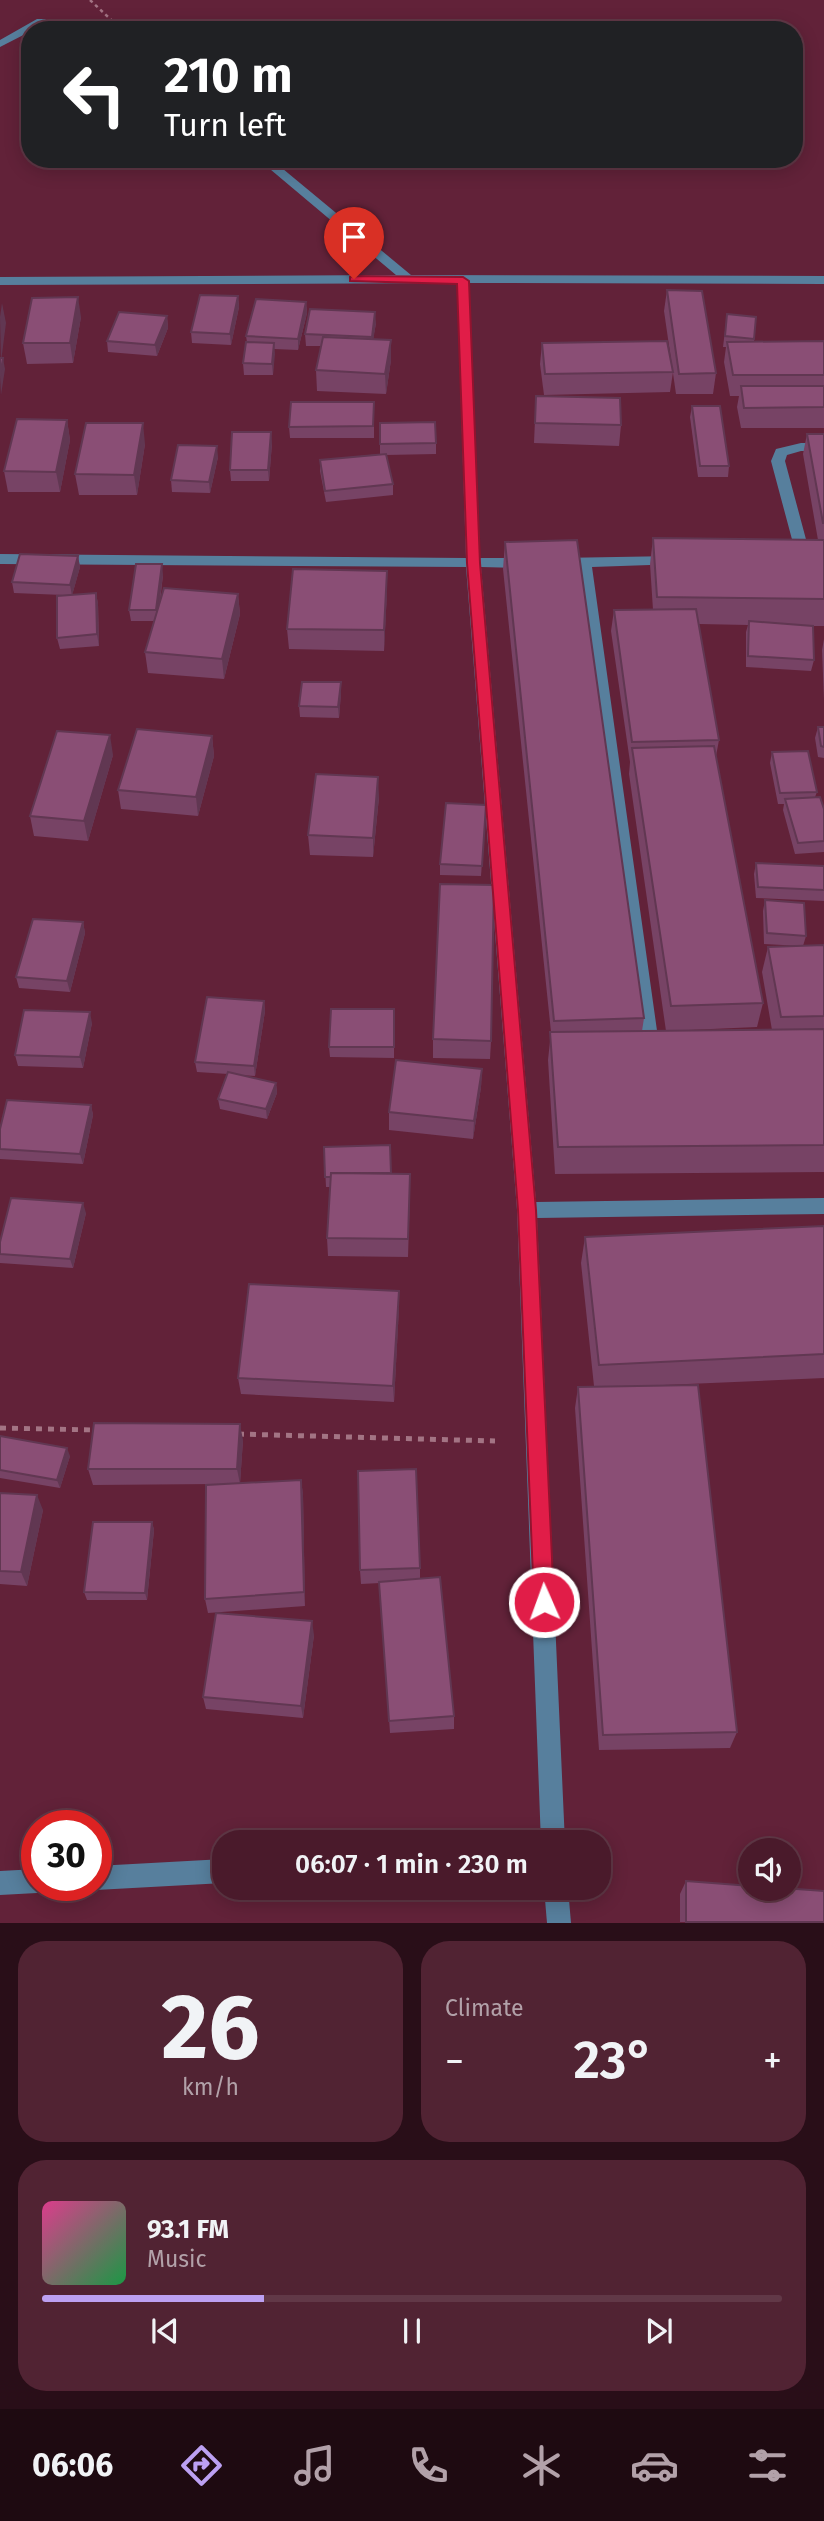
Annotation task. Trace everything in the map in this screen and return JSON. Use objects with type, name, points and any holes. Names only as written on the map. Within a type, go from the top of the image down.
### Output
[{"type":"street","points":[[0,44],[21,32]]},
{"type":"street","points":[[275,168],[408,279]]},
{"type":"street","points":[[0,282],[824,280]]},
{"type":"street","points":[[463,281],[473,563],[527,1210],[553,1830]]},
{"type":"street","points":[[824,447],[789,449],[781,452],[778,461],[797,558],[824,558]]},
{"type":"street","points":[[0,559],[473,563],[694,561]]},
{"type":"street","points":[[584,563],[652,1057]]},
{"type":"street","points":[[527,1210],[824,1206]]},
{"type":"street","points":[[112,1877],[212,1872]]},
{"type":"street","points":[[0,1883],[21,1882]]},
{"type":"street","points":[[557,1900],[559,1923]]},
{"type":"path","points":[[90,0],[112,21]]},
{"type":"path","points":[[0,1428],[110,1431]]},
{"type":"path","points":[[234,1434],[538,1442]]},
{"type":"building","points":[[667,290],[702,291],[716,373],[679,374]]},
{"type":"building","points":[[200,295],[238,296],[230,334],[191,332]]},
{"type":"building","points":[[78,297],[70,343],[23,343],[32,298]]},
{"type":"building","points":[[256,299],[306,302],[298,339],[246,336]]},
{"type":"building","points":[[310,309],[375,312],[372,337],[305,334]]},
{"type":"building","points":[[119,312],[167,316],[155,345],[107,341]]},
{"type":"building","points":[[727,314],[756,317],[754,339],[725,336]]},
{"type":"building","points":[[323,337],[391,340],[385,374],[316,370]]},
{"type":"building","points":[[667,341],[673,372],[545,374],[542,343]]},
{"type":"building","points":[[824,341],[824,375],[733,375],[727,342]]},
{"type":"building","points":[[246,342],[274,343],[272,364],[243,363]]},
{"type":"building","points":[[741,386],[824,386],[824,407],[744,408]]},
{"type":"building","points":[[536,396],[620,398],[621,425],[535,423]]},
{"type":"building","points":[[291,402],[374,402],[373,426],[289,427]]},
{"type":"building","points":[[692,406],[720,406],[729,466],[700,466]]},
{"type":"building","points":[[17,419],[67,420],[56,472],[4,471]]},
{"type":"building","points":[[435,422],[436,443],[380,444],[380,423]]},
{"type":"building","points":[[86,423],[143,423],[134,475],[75,474]]},
{"type":"building","points":[[232,432],[271,432],[268,470],[230,470]]},
{"type":"building","points":[[807,434],[824,434],[824,523],[823,523]]},
{"type":"building","points":[[178,445],[217,446],[209,482],[171,480]]},
{"type":"building","points":[[386,454],[393,484],[325,491],[320,460]]},
{"type":"building","points":[[653,538],[824,540],[824,599],[657,597]]},
{"type":"building","points":[[577,540],[644,1018],[554,1021],[505,542]]},
{"type":"building","points":[[20,554],[78,556],[70,585],[12,582]]},
{"type":"building","points":[[136,564],[162,564],[156,610],[129,610]]},
{"type":"building","points":[[293,569],[387,571],[384,630],[287,629]]},
{"type":"building","points":[[164,588],[238,594],[222,659],[145,652]]},
{"type":"building","points":[[96,593],[97,634],[57,638],[57,596]]},
{"type":"building","points":[[696,609],[719,740],[632,742],[614,610]]},
{"type":"building","points":[[749,621],[813,626],[814,660],[748,656]]},
{"type":"building","points":[[302,682],[341,682],[338,707],[299,706]]},
{"type":"building","points":[[818,727],[824,727],[824,747],[821,746]]},
{"type":"building","points":[[137,729],[212,736],[196,797],[118,790]]},
{"type":"building","points":[[57,731],[110,735],[84,821],[30,816]]},
{"type":"building","points":[[714,746],[763,1003],[671,1006],[632,748]]},
{"type":"building","points":[[808,751],[817,792],[780,793],[772,752]]},
{"type":"building","points":[[316,774],[378,777],[373,838],[308,835]]},
{"type":"building","points":[[820,797],[824,809],[824,841],[798,843],[785,799]]},
{"type":"building","points":[[446,803],[486,805],[482,866],[440,864]]},
{"type":"building","points":[[756,863],[824,866],[824,890],[758,887]]},
{"type":"building","points":[[440,884],[494,885],[491,1041],[433,1039]]},
{"type":"building","points":[[765,900],[804,903],[806,936],[767,933]]},
{"type":"building","points":[[33,919],[83,922],[67,981],[16,977]]},
{"type":"building","points":[[824,945],[824,1016],[781,1017],[768,947]]},
{"type":"building","points":[[207,997],[264,1001],[254,1066],[195,1062]]},
{"type":"building","points":[[331,1009],[394,1009],[394,1047],[329,1047]]},
{"type":"building","points":[[24,1010],[90,1012],[80,1057],[15,1055]]},
{"type":"building","points":[[824,1029],[824,1145],[558,1147],[550,1032]]},
{"type":"building","points":[[396,1060],[482,1069],[474,1121],[389,1112]]},
{"type":"building","points":[[228,1072],[276,1083],[266,1109],[218,1099]]},
{"type":"building","points":[[7,1100],[91,1105],[80,1154],[0,1149],[0,1129]]},
{"type":"building","points":[[390,1145],[391,1173],[331,1173],[331,1177],[325,1177],[324,1147]]},
{"type":"building","points":[[331,1173],[410,1174],[408,1239],[327,1238]]},
{"type":"building","points":[[11,1198],[83,1203],[70,1259],[0,1254],[0,1242]]},
{"type":"building","points":[[824,1226],[824,1354],[599,1365],[585,1237]]},
{"type":"building","points":[[249,1284],[399,1291],[393,1386],[238,1378]]},
{"type":"building","points":[[698,1385],[737,1732],[603,1735],[578,1387]]},
{"type":"building","points":[[94,1423],[240,1424],[237,1469],[88,1469]]},
{"type":"building","points":[[0,1436],[67,1448],[57,1480],[0,1470]]},
{"type":"building","points":[[416,1469],[420,1568],[360,1570],[358,1471]]},
{"type":"building","points":[[301,1480],[304,1592],[205,1599],[206,1485]]},
{"type":"building","points":[[0,1493],[37,1495],[21,1572],[0,1571]]},
{"type":"building","points":[[93,1522],[152,1522],[145,1593],[84,1592]]},
{"type":"building","points":[[440,1577],[454,1716],[389,1721],[379,1582]]},
{"type":"building","points":[[216,1613],[312,1621],[301,1706],[203,1697]]},
{"type":"building","points":[[686,1881],[738,1885],[738,1901],[801,1901],[801,1889],[824,1891],[824,1922],[686,1922]]},
{"type":"route","points":[[354,279],[463,281],[473,563],[527,1210],[544,1602]]}]
